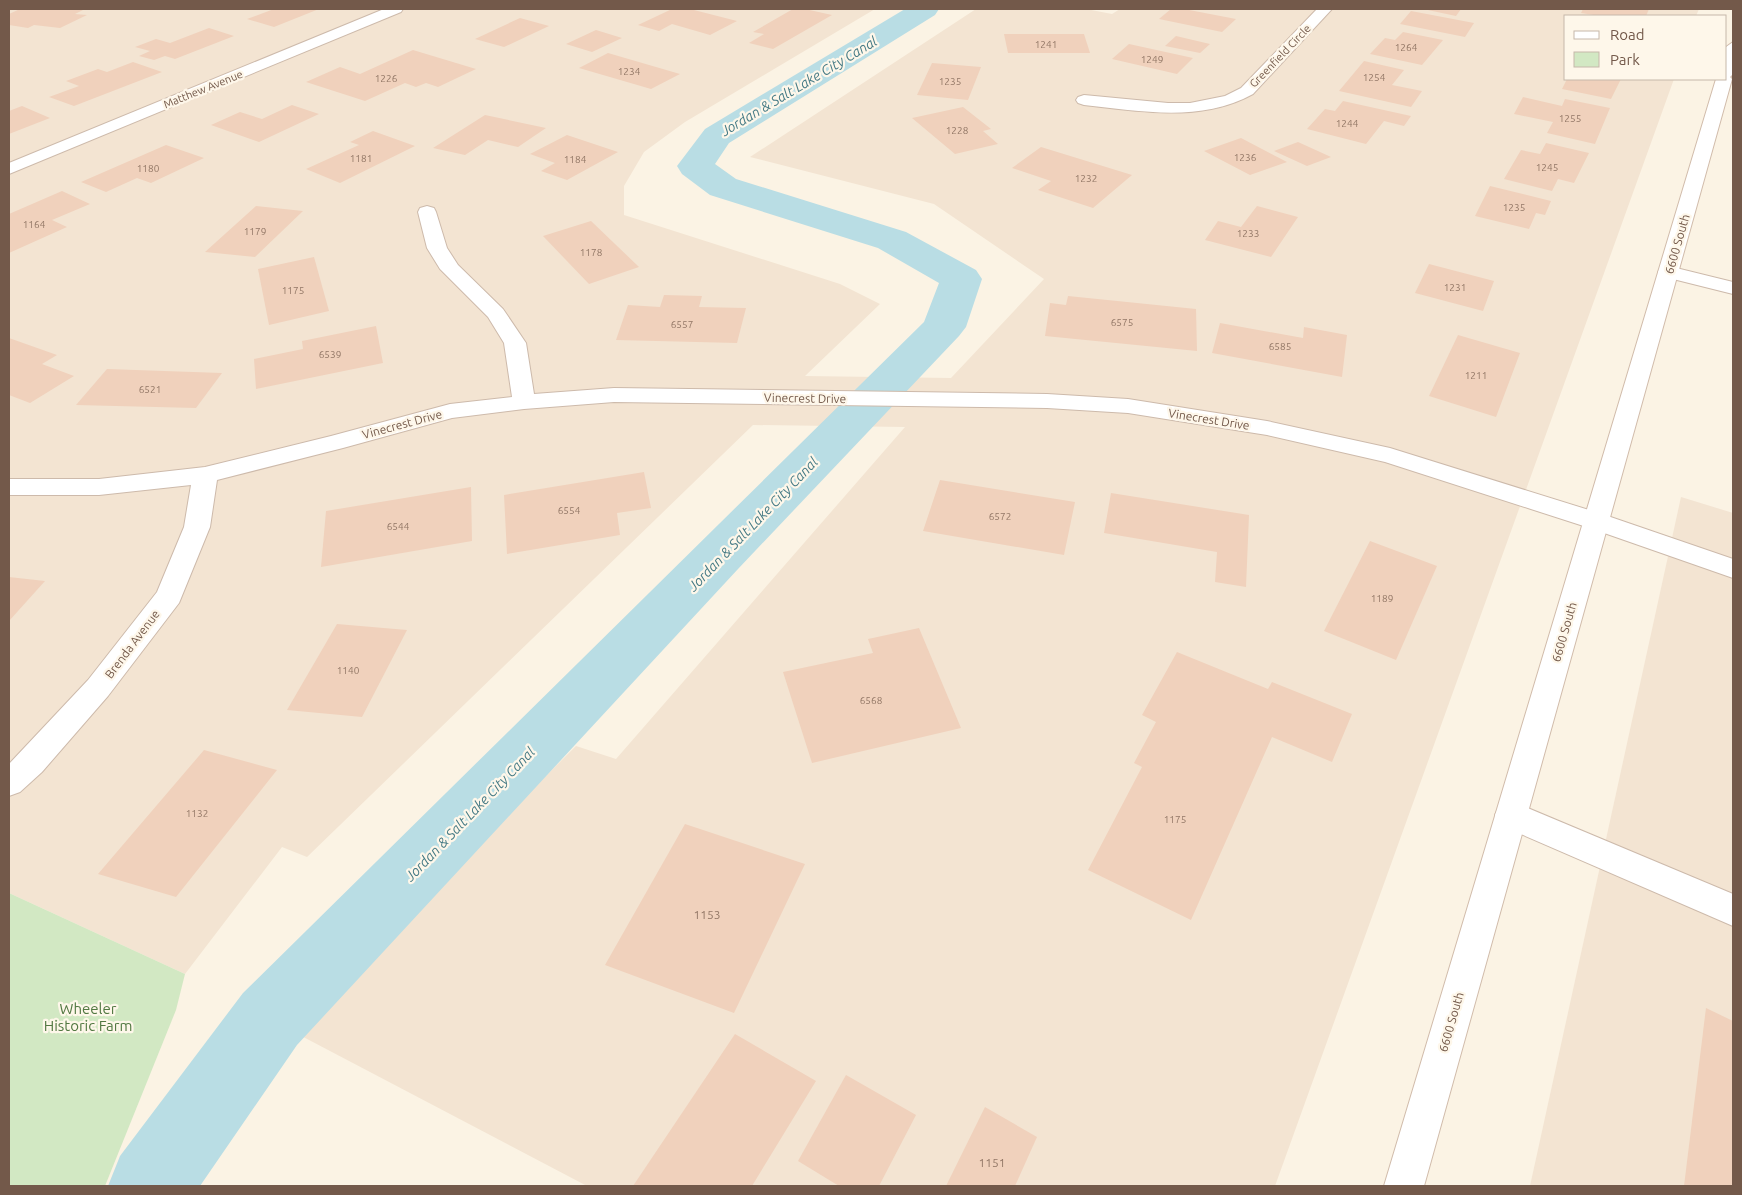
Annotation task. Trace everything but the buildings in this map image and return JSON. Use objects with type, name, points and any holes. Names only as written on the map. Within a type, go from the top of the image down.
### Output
[{"type":"street","name":"Matthew Avenue","points":[[9,169],[396,9]]},
{"type":"street","name":"Greenfield Circle","points":[[1084,100],[1179,107],[1208,105],[1230,100],[1247,90],[1325,9]]},
{"type":"street","points":[[1727,69],[1733,47]]},
{"type":"street","name":"6600 South","points":[[1404,1186],[1724,80]]},
{"type":"street","points":[[427,212],[437,248],[450,269],[496,312],[515,343],[524,402]]},
{"type":"street","points":[[1668,272],[1733,288]]},
{"type":"street","name":"Vinecrest Drive","points":[[9,486],[99,487],[205,475],[335,443],[450,411],[524,402],[614,395],[1047,402],[1128,406],[1267,428],[1390,456],[1596,521],[1733,569]]},
{"type":"street","name":"Brenda Avenue","points":[[9,783],[31,763],[98,688],[169,596],[197,526],[205,475]]},
{"type":"street","points":[[1511,815],[1733,910]]},
{"type":"shaded area","points":[[9,9],[875,9],[685,122],[644,152],[624,186],[624,215],[840,284],[880,304],[805,376],[951,378],[1044,279],[934,204],[750,157],[976,9],[1086,9],[1112,14],[1120,9],[1699,9],[1696,15],[1564,15],[1564,80],[1674,80],[1275,1186],[587,1186],[290,1030],[576,746],[616,759],[905,427],[753,425],[307,857],[282,847],[185,974],[9,893]]},
{"type":"shaded area","points":[[1681,497],[1733,513],[1733,1186],[1530,1186]]},
{"type":"green space","name":"Wheeler Historic Farm","points":[[9,893],[185,974],[176,1010],[105,1186],[9,1186]]},
{"type":"waterway","name":"Jordan & Salt Lake City Canal","points":[[150,1186],[270,1019],[944,327],[961,279],[892,240],[723,187],[695,166],[717,136],[925,9]]}]
